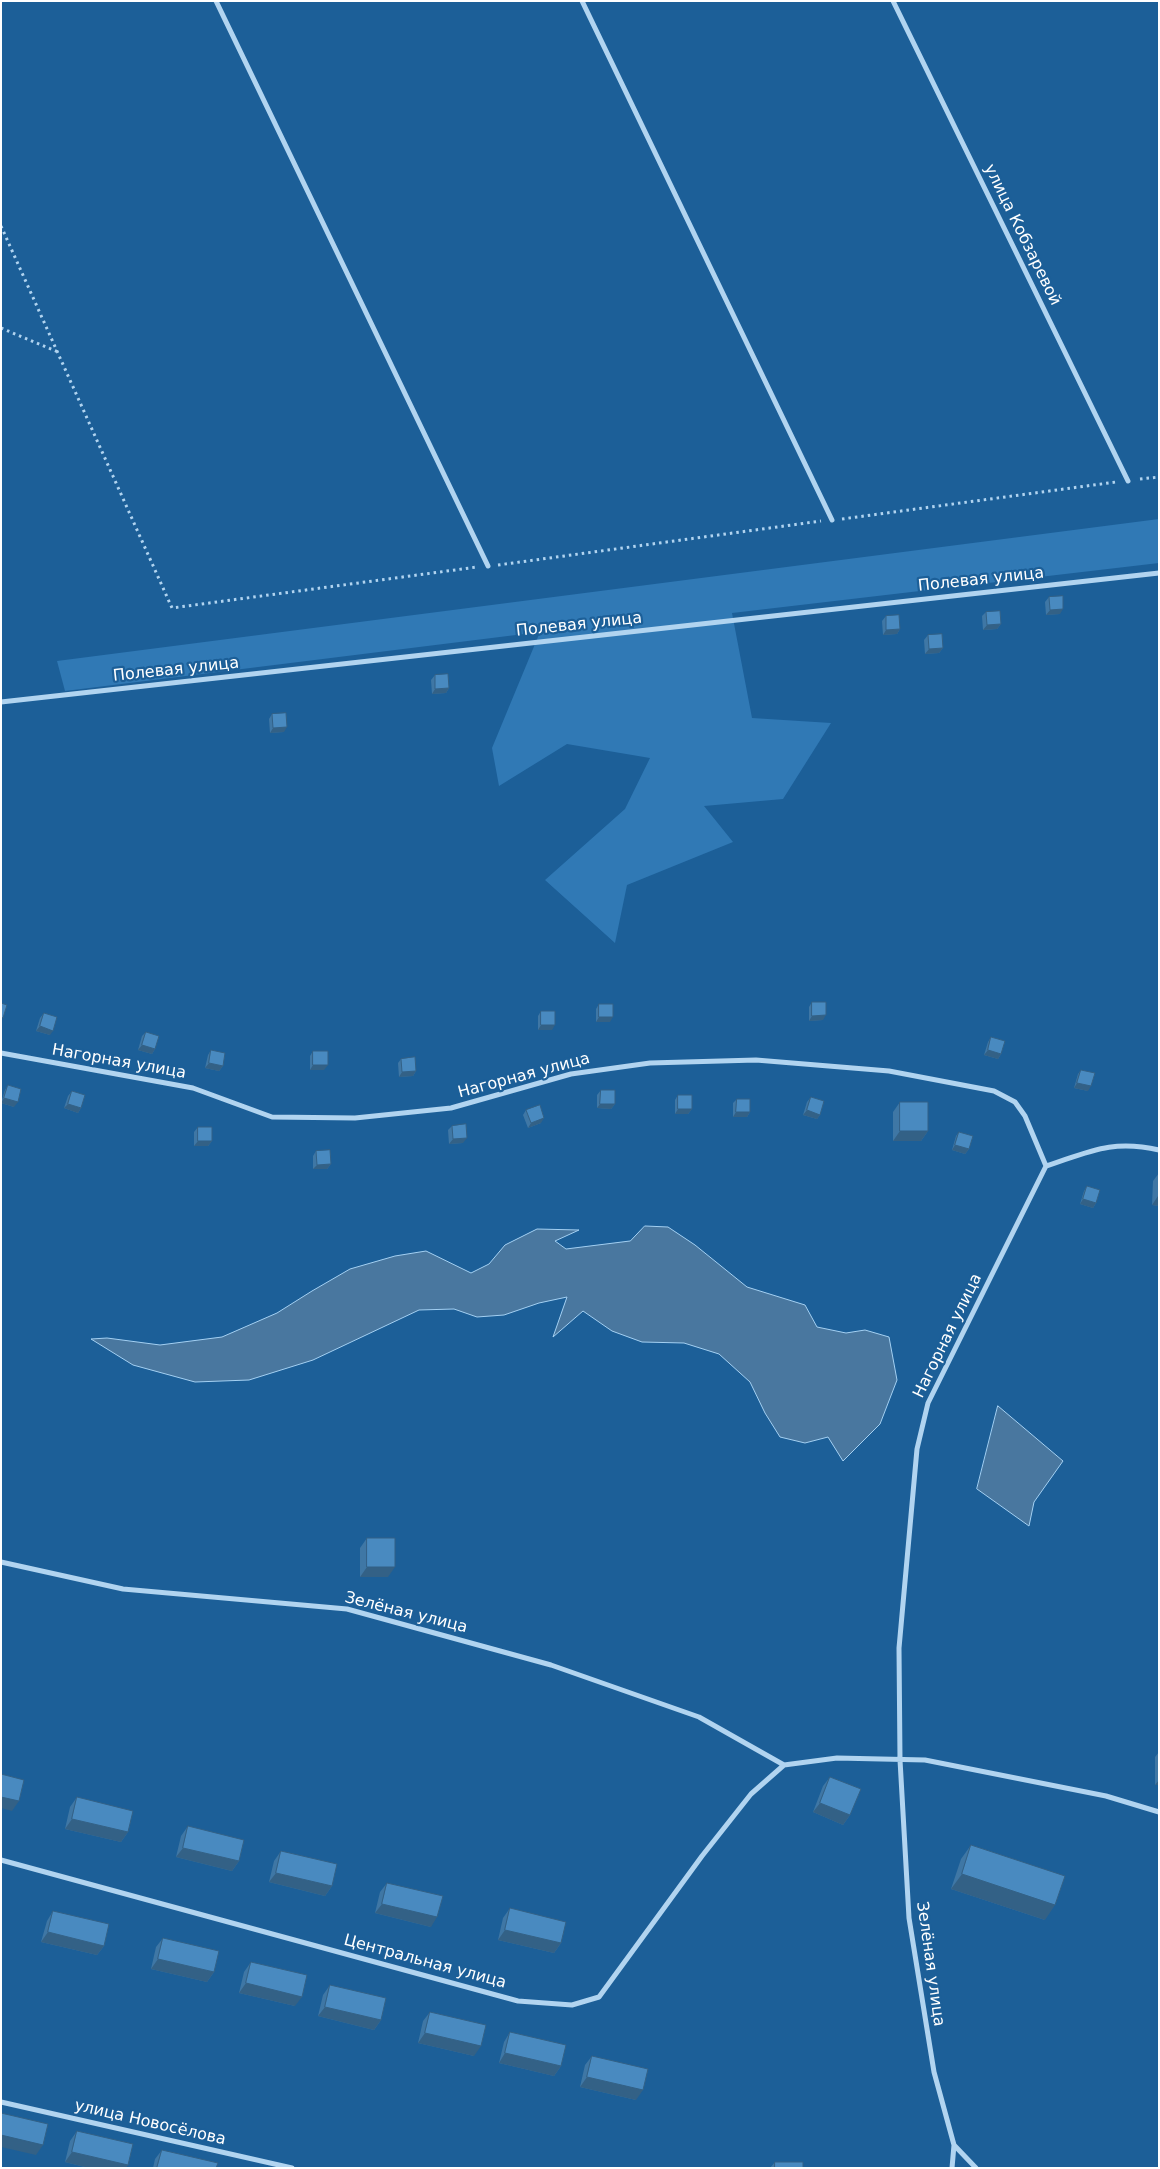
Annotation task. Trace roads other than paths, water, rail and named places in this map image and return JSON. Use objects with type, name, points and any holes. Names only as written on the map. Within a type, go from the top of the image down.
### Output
[{"type":"street","points":[[216,1],[488,566]]},
{"type":"street","points":[[582,1],[832,520]]},
{"type":"street","name":"улица Кобзаревой","points":[[894,1],[1128,481]]},
{"type":"street","name":"Полевая улица","points":[[1,702],[1159,573]]},
{"type":"street","name":"Нагорная улица","points":[[1,1053],[193,1088],[272,1117],[355,1118],[451,1108],[571,1074],[650,1062],[756,1060],[889,1071],[994,1091],[1015,1102],[1025,1116],[1046,1166],[928,1403],[917,1449],[899,1648],[900,1760]]},
{"type":"street","points":[[1046,1166],[1100,1148],[1121,1145],[1159,1150]]},
{"type":"street","name":"Зелёная улица","points":[[1,1562],[123,1590],[347,1609],[551,1665],[699,1716],[784,1765]]},
{"type":"street","points":[[784,1765],[837,1758],[925,1760],[1106,1796],[1159,1812]]},
{"type":"street","name":"Зелёная улица","points":[[900,1760],[909,1918],[934,2072],[954,2145],[952,2168]]},
{"type":"street","name":"Центральная улица","points":[[1,1860],[518,2001],[572,2005],[599,1998],[702,1856],[751,1794],[784,1765]]},
{"type":"street","name":"улица Новосёлова","points":[[1,2102],[292,2168]]},
{"type":"street","points":[[954,2145],[976,2168]]}]
